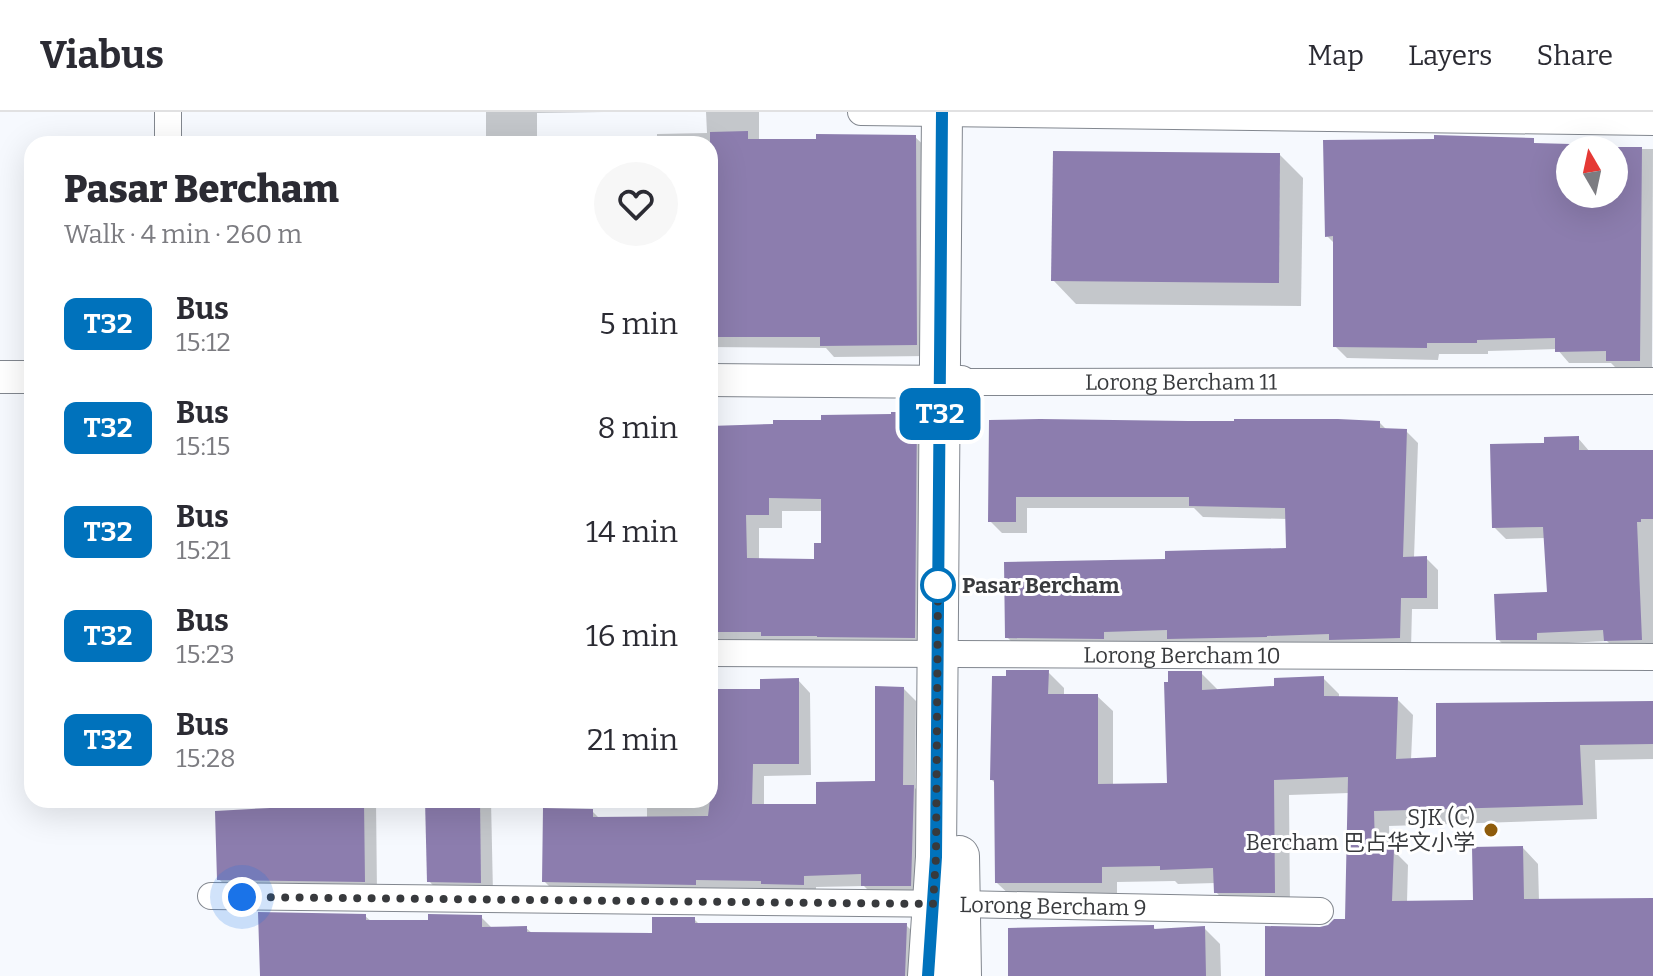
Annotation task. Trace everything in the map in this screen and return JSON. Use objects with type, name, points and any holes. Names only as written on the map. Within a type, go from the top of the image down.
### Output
[{"type":"main road","points":[[952,113],[946,904],[961,976]]},
{"type":"main road","points":[[928,976],[946,904]]},
{"type":"street","points":[[168,112],[168,136]]},
{"type":"street","points":[[861,112],[1653,122]]},
{"type":"street","points":[[0,377],[24,377]]},
{"type":"street","name":"Lorong Bercham 11","points":[[718,380],[1653,381]]},
{"type":"street","name":"Lorong Bercham 10","points":[[718,653],[1653,657]]},
{"type":"street","name":"Lorong Bercham 9","points":[[211,896],[1320,911]]},
{"type":"building","points":[[748,131],[748,139],[816,139],[816,134],[916,135],[917,345],[820,346],[820,337],[718,337],[718,136],[710,136],[710,132]]},
{"type":"building","points":[[1434,135],[1534,138],[1534,143],[1556,144],[1556,208],[1628,208],[1628,147],[1642,147],[1640,361],[1606,361],[1606,351],[1555,352],[1555,338],[1427,343],[1427,348],[1333,347],[1333,236],[1325,237],[1323,140],[1434,139]]},
{"type":"building","points":[[1053,151],[1280,153],[1279,283],[1051,281]]},
{"type":"building","points":[[917,412],[915,638],[761,636],[761,632],[718,632],[718,426],[773,424],[773,420],[821,420],[821,415]],"holes":[[[769,498],[821,499],[821,543],[814,543],[814,559],[747,558],[746,515],[769,515]]]},
{"type":"building","points":[[1338,419],[1380,421],[1380,428],[1407,429],[1403,557],[1427,556],[1427,598],[1401,598],[1400,638],[1329,640],[1329,634],[1167,639],[1167,630],[1104,632],[1104,639],[1005,638],[1004,562],[1165,559],[1165,551],[1286,548],[1285,508],[1189,506],[1189,497],[1016,497],[1016,522],[988,522],[989,420]]},
{"type":"building","points":[[1579,436],[1579,450],[1653,450],[1653,519],[1637,522],[1642,640],[1604,641],[1603,630],[1537,633],[1537,640],[1496,640],[1494,594],[1547,592],[1543,527],[1492,528],[1490,444],[1544,443],[1544,437]]},
{"type":"building","points":[[1006,670],[1049,670],[1048,694],[1098,694],[1098,784],[1167,783],[1164,682],[1168,682],[1168,671],[1202,671],[1202,690],[1274,686],[1274,678],[1324,676],[1324,696],[1398,697],[1396,759],[1436,757],[1436,703],[1653,701],[1653,744],[1580,745],[1583,805],[1374,811],[1375,848],[1394,848],[1392,901],[1473,900],[1472,847],[1523,846],[1524,899],[1653,898],[1653,976],[1265,976],[1265,926],[1320,927],[1334,919],[1345,919],[1348,777],[1274,780],[1275,893],[1214,893],[1213,868],[1160,870],[1160,866],[1102,867],[1102,883],[995,883],[994,780],[990,780],[992,676],[1006,676]]},
{"type":"building","points":[[799,678],[799,764],[753,764],[752,804],[816,804],[816,782],[875,781],[875,686],[904,687],[903,785],[914,785],[911,886],[861,886],[861,874],[804,876],[804,885],[696,880],[696,885],[542,882],[543,808],[593,809],[593,817],[708,816],[709,808],[718,808],[718,689],[760,689],[760,679]]},
{"type":"building","points":[[364,808],[365,882],[217,880],[215,811]]},
{"type":"building","points":[[425,808],[480,808],[481,883],[427,882]]},
{"type":"building","points":[[258,912],[366,914],[366,920],[428,920],[428,914],[482,915],[482,927],[527,926],[527,932],[652,933],[652,917],[695,917],[695,923],[907,923],[905,976],[260,976]]},
{"type":"building","points":[[1154,925],[1154,929],[1205,926],[1206,976],[1008,976],[1008,928]]},
{"type":"bus line","name":"T32","points":[[928,976],[936,857],[942,112]]},
{"type":"place","name":"Pasar Bercham","points":[[938,585]]},
{"type":"place","name":"SJK (C) Bercham 巴占华文小学","points":[[1491,830]]},
{"type":"route","points":[[242,897],[933,904],[938,585]]}]
